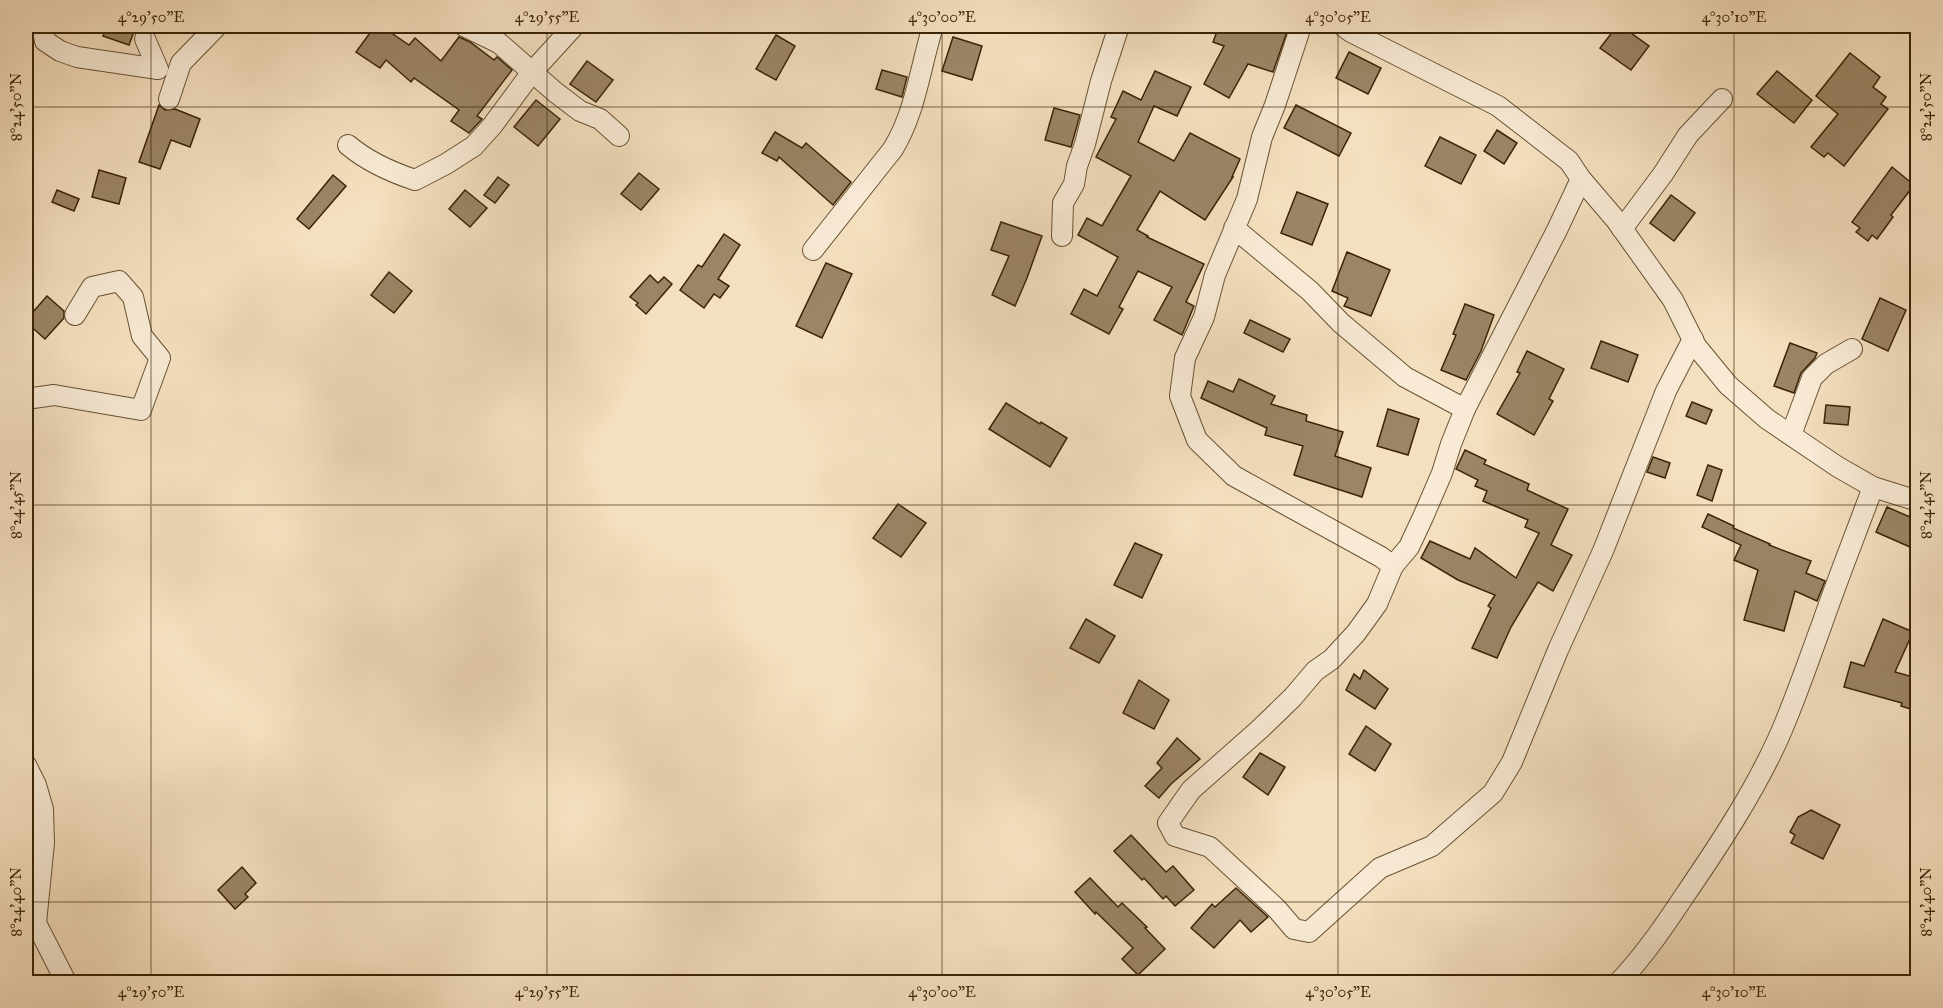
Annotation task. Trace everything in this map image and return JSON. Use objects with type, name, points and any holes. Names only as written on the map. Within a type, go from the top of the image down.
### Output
[{"type":"street","points":[[42,26],[45,41],[60,51],[77,57],[159,69],[145,39]]},
{"type":"street","points":[[169,99],[181,63],[217,26]]},
{"type":"street","points":[[464,26],[499,43],[580,111],[600,119],[619,136]]},
{"type":"street","points":[[348,145],[358,154],[390,172],[416,180],[474,146],[492,126],[532,72],[574,26]]},
{"type":"street","points":[[813,250],[902,135],[919,85],[933,26]]},
{"type":"street","points":[[1062,236],[1063,203],[1074,184],[1101,81],[1119,26]]},
{"type":"street","points":[[1301,26],[1262,137],[1247,199],[1215,275],[1204,317],[1185,358],[1180,396],[1197,440],[1234,476],[1381,557],[1393,566]]},
{"type":"street","points":[[1343,26],[1498,106],[1569,160],[1673,300],[1696,346],[1728,386],[1767,419],[1874,487],[1917,501]]},
{"type":"street","points":[[1622,229],[1663,174],[1688,135],[1722,99]]},
{"type":"street","points":[[1581,179],[1465,409],[1423,517],[1408,547],[1393,566],[1377,604],[1356,633],[1332,659],[1315,671],[1293,697],[1191,790],[1168,823],[1175,836],[1210,848],[1276,908],[1294,929],[1309,932],[1380,868],[1432,846],[1493,793],[1512,762],[1558,650],[1603,551],[1666,391],[1693,339]]},
{"type":"street","points":[[1234,228],[1310,291],[1341,323],[1405,377],[1465,409]]},
{"type":"street","points":[[26,399],[54,395],[141,410],[160,358],[142,336],[133,297],[119,281],[92,287],[75,315]]},
{"type":"street","points":[[1791,435],[1812,378],[1826,364],[1852,348]]},
{"type":"street","points":[[1620,982],[1664,926],[1715,852],[1742,808],[1777,740],[1806,672],[1821,625],[1874,487]]},
{"type":"street","points":[[26,765],[36,785],[43,809],[44,843],[36,923],[66,982]]},
{"type":"building","points":[[107,26],[136,26],[129,45],[103,36]]},
{"type":"building","points":[[375,26],[381,26],[409,45],[415,38],[441,61],[459,37],[470,42],[494,60],[497,57],[512,70],[477,116],[482,119],[469,133],[451,121],[459,110],[414,78],[411,82],[386,60],[380,68],[356,52]]},
{"type":"building","points":[[1219,26],[1289,26],[1273,72],[1248,64],[1229,98],[1204,84],[1224,46],[1213,42]]},
{"type":"building","points":[[1617,26],[1621,26],[1649,46],[1631,70],[1600,48]]},
{"type":"building","points":[[776,35],[795,46],[776,80],[756,69]]},
{"type":"building","points":[[953,37],[982,46],[972,80],[942,71]]},
{"type":"building","points":[[1349,52],[1381,68],[1368,94],[1336,78]]},
{"type":"building","points":[[1850,53],[1880,77],[1873,87],[1886,97],[1881,104],[1888,109],[1844,166],[1828,153],[1824,157],[1811,147],[1838,114],[1816,96]]},
{"type":"building","points":[[587,61],[613,80],[596,102],[570,84]]},
{"type":"building","points":[[882,70],[907,77],[902,97],[876,89]]},
{"type":"building","points":[[1155,71],[1191,87],[1177,116],[1154,106],[1138,142],[1174,161],[1190,133],[1240,159],[1233,177],[1205,220],[1160,191],[1137,230],[1204,264],[1186,302],[1194,306],[1182,335],[1154,320],[1172,287],[1138,271],[1119,307],[1123,309],[1109,334],[1071,314],[1084,289],[1097,296],[1118,257],[1078,235],[1087,218],[1102,226],[1131,176],[1096,157],[1116,119],[1111,117],[1123,91],[1141,100]]},
{"type":"building","points":[[1777,71],[1812,100],[1794,123],[1757,94]]},
{"type":"building","points":[[536,100],[560,119],[538,146],[514,127]]},
{"type":"building","points":[[159,105],[165,110],[175,109],[200,119],[190,147],[171,140],[160,169],[139,162]]},
{"type":"building","points":[[1296,105],[1351,133],[1339,156],[1284,128]]},
{"type":"building","points":[[1054,108],[1080,115],[1071,147],[1045,140]]},
{"type":"building","points":[[1497,130],[1517,143],[1504,164],[1484,151]]},
{"type":"building","points":[[775,132],[802,148],[806,143],[851,182],[833,205],[779,157],[777,161],[762,153]]},
{"type":"building","points":[[1440,137],[1476,155],[1461,184],[1425,166]]},
{"type":"building","points":[[1892,167],[1914,185],[1891,215],[1893,217],[1877,239],[1872,235],[1868,241],[1856,232],[1860,228],[1852,222]]},
{"type":"building","points":[[99,170],[126,178],[119,204],[92,197]]},
{"type":"building","points":[[639,173],[659,189],[641,210],[621,194]]},
{"type":"building","points":[[333,175],[346,186],[309,229],[297,219]]},
{"type":"building","points":[[498,177],[509,185],[495,203],[484,195]]},
{"type":"building","points":[[57,190],[79,199],[74,211],[52,202]]},
{"type":"building","points":[[465,190],[487,208],[470,227],[449,209]]},
{"type":"building","points":[[1297,192],[1328,204],[1312,245],[1281,233]]},
{"type":"building","points":[[1671,195],[1695,213],[1674,241],[1650,223]]},
{"type":"building","points":[[1001,222],[1042,236],[1015,306],[992,295],[1009,256],[991,250]]},
{"type":"building","points":[[724,234],[740,245],[718,279],[729,286],[720,298],[714,294],[704,308],[680,290],[698,265],[702,267]]},
{"type":"building","points":[[1347,252],[1390,270],[1371,316],[1344,306],[1348,298],[1332,291]]},
{"type":"building","points":[[826,263],[852,274],[822,338],[796,326]]},
{"type":"building","points":[[389,272],[412,291],[394,313],[371,295]]},
{"type":"building","points":[[650,275],[658,283],[664,277],[672,284],[646,314],[630,297]]},
{"type":"building","points":[[47,296],[64,311],[64,318],[45,339],[26,320]]},
{"type":"building","points":[[1880,298],[1906,310],[1888,351],[1862,339]]},
{"type":"building","points":[[1465,304],[1494,315],[1481,351],[1466,380],[1441,370],[1456,335],[1453,334]]},
{"type":"building","points":[[1250,320],[1290,339],[1283,352],[1244,333]]},
{"type":"building","points":[[1601,341],[1638,355],[1628,382],[1591,368]]},
{"type":"building","points":[[1790,343],[1817,353],[1801,373],[1794,393],[1774,386]]},
{"type":"building","points":[[1527,351],[1564,369],[1549,399],[1553,401],[1534,435],[1497,414],[1520,373],[1517,372]]},
{"type":"building","points":[[1239,379],[1275,396],[1271,404],[1307,415],[1306,421],[1343,432],[1335,456],[1371,468],[1362,497],[1294,475],[1303,446],[1265,435],[1267,428],[1201,398],[1208,381],[1233,392]]},
{"type":"building","points":[[1692,402],[1712,410],[1706,424],[1686,416]]},
{"type":"building","points":[[1006,403],[1067,438],[1050,467],[989,429]]},
{"type":"building","points":[[1826,405],[1850,407],[1848,425],[1824,423]]},
{"type":"building","points":[[1388,409],[1419,419],[1408,455],[1377,446]]},
{"type":"building","points":[[1465,450],[1486,460],[1484,464],[1529,484],[1527,490],[1568,509],[1551,545],[1572,555],[1553,591],[1538,582],[1511,627],[1497,658],[1472,648],[1491,608],[1488,606],[1495,595],[1458,580],[1421,558],[1430,541],[1470,559],[1475,548],[1516,578],[1539,533],[1525,527],[1528,520],[1483,501],[1487,491],[1475,486],[1478,480],[1456,469]]},
{"type":"building","points":[[1653,457],[1670,463],[1665,478],[1647,472]]},
{"type":"building","points":[[1708,465],[1722,470],[1712,501],[1697,495]]},
{"type":"building","points":[[898,504],[926,523],[901,557],[873,538]]},
{"type":"building","points":[[1887,507],[1917,520],[1917,550],[1876,532]]},
{"type":"building","points":[[1708,514],[1769,545],[1811,561],[1806,573],[1825,581],[1817,601],[1795,591],[1784,631],[1744,620],[1758,570],[1734,560],[1741,545],[1702,527]]},
{"type":"building","points":[[1135,543],[1162,555],[1142,598],[1114,585]]},
{"type":"building","points":[[1086,619],[1115,636],[1099,663],[1070,648]]},
{"type":"building","points":[[1883,619],[1913,632],[1895,672],[1917,678],[1917,711],[1901,706],[1902,703],[1844,687],[1851,662],[1864,666]]},
{"type":"building","points":[[1364,670],[1388,689],[1375,709],[1346,690],[1354,674],[1360,679]]},
{"type":"building","points":[[1139,680],[1169,700],[1154,729],[1123,713]]},
{"type":"building","points":[[1366,726],[1391,744],[1375,771],[1349,754]]},
{"type":"building","points":[[1177,738],[1200,759],[1171,784],[1159,798],[1145,786],[1162,768],[1157,763]]},
{"type":"building","points":[[1260,753],[1285,767],[1268,795],[1243,777]]},
{"type":"building","points":[[1811,810],[1840,825],[1823,859],[1791,843],[1795,835],[1790,832],[1798,817]]},
{"type":"building","points":[[1131,835],[1166,872],[1173,866],[1194,890],[1175,906],[1166,896],[1163,899],[1114,851]]},
{"type":"building","points":[[242,867],[256,883],[245,894],[248,897],[235,909],[218,890]]},
{"type":"building","points":[[1090,878],[1118,907],[1122,903],[1147,927],[1145,928],[1165,949],[1138,975],[1122,959],[1133,948],[1096,912],[1095,914],[1075,892]]},
{"type":"building","points":[[1236,888],[1268,917],[1251,932],[1240,920],[1214,948],[1191,928],[1212,904],[1215,907]]}]
